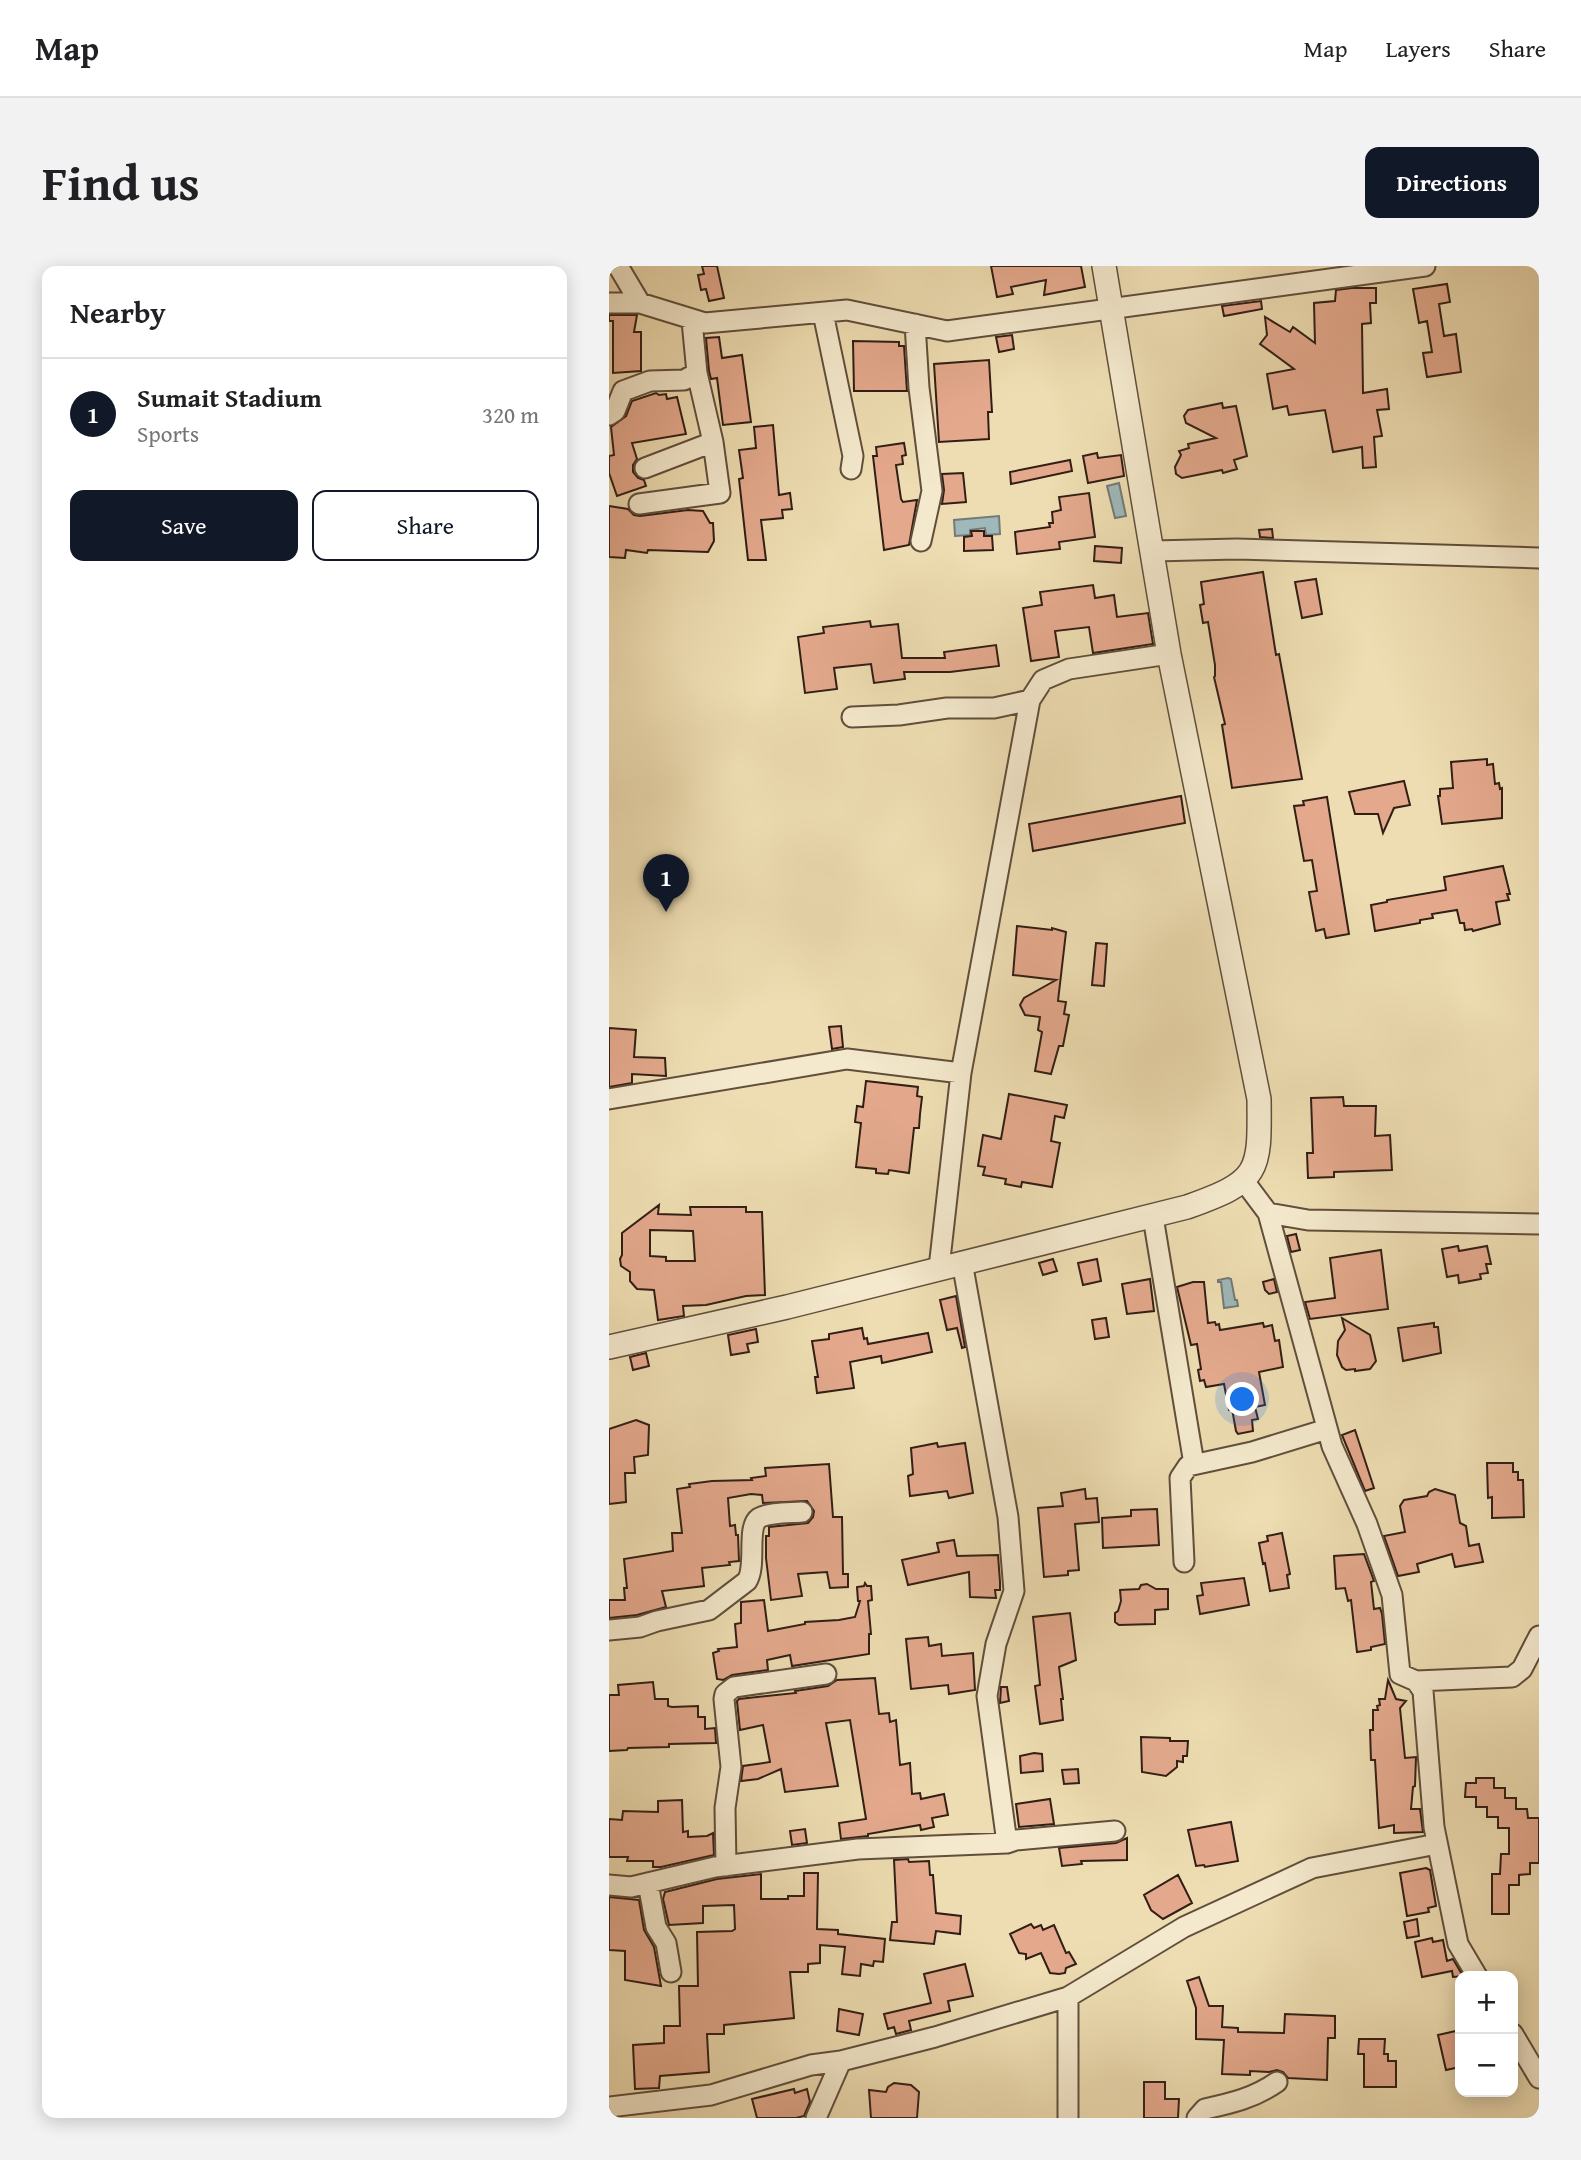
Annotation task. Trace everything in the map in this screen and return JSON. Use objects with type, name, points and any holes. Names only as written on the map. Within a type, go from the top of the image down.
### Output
[{"type":"street","points":[[618,266],[641,303]]},
{"type":"street","points":[[609,1347],[787,1307],[1153,1217],[1221,1195],[1244,1181],[1255,1166],[1260,1149],[1259,1099],[1169,654],[1104,266]]},
{"type":"street","points":[[609,303],[641,303],[705,323],[847,310],[947,331],[1425,266]]},
{"type":"street","points":[[823,313],[853,456],[851,469]]},
{"type":"street","points":[[639,504],[720,493],[713,442],[697,373],[692,321]]},
{"type":"street","points":[[915,324],[919,388],[932,491],[921,541]]},
{"type":"street","points":[[609,415],[615,411],[623,391],[638,384],[684,380],[697,373]]},
{"type":"street","points":[[645,468],[713,442]]},
{"type":"street","points":[[1153,551],[1237,549],[1539,558]]},
{"type":"street","points":[[939,1268],[961,1073],[1030,700],[1043,680],[1069,669],[1169,654]]},
{"type":"street","points":[[852,717],[899,715],[947,708],[994,708],[1030,700]]},
{"type":"street","points":[[609,1099],[847,1059],[961,1073]]},
{"type":"street","points":[[1244,1181],[1268,1213],[1327,1429],[1367,1524],[1392,1595],[1400,1674],[1416,1681],[1512,1678],[1522,1669],[1539,1636]]},
{"type":"street","points":[[1268,1213],[1308,1220],[1539,1224]]},
{"type":"street","points":[[1153,1217],[1194,1464]]},
{"type":"street","points":[[962,1262],[1008,1517],[1014,1591],[996,1644],[987,1696],[1007,1843]]},
{"type":"street","points":[[1184,1562],[1180,1478],[1183,1471],[1194,1464],[1252,1452],[1327,1429]]},
{"type":"street","points":[[609,1630],[640,1627],[709,1610],[751,1576],[755,1522],[759,1518],[777,1514],[802,1512]]},
{"type":"street","points":[[726,1866],[725,1808],[731,1768],[725,1694],[734,1687],[826,1674]]},
{"type":"street","points":[[1416,1681],[1423,1691],[1437,1844],[1458,1944],[1474,1971]]},
{"type":"street","points":[[609,1885],[631,1887],[726,1866],[858,1849],[1007,1843],[1115,1831]]},
{"type":"street","points":[[609,2107],[711,2095],[811,2065],[841,2061],[935,2037],[1068,1997],[1184,1927],[1312,1868],[1437,1844]]},
{"type":"street","points":[[648,1883],[656,1927],[666,1943],[671,1972]]},
{"type":"street","points":[[1068,1997],[1068,2118]]},
{"type":"street","points":[[1518,2042],[1539,2078]]},
{"type":"street","points":[[816,2118],[841,2061]]},
{"type":"street","points":[[1197,2118],[1205,2109],[1242,2101],[1277,2082]]},
{"type":"water","points":[[1119,483],[1126,516],[1115,518],[1107,486]]},
{"type":"water","points":[[999,516],[1000,534],[986,535],[985,528],[970,530],[970,535],[955,536],[954,520]]},
{"type":"water","points":[[1231,1279],[1238,1306],[1224,1308],[1221,1282],[1218,1280]]},
{"type":"building","points":[[702,266],[717,266],[724,298],[709,301],[706,289],[701,290],[698,275],[704,274]]},
{"type":"building","points":[[991,266],[1081,266],[1085,287],[1044,295],[1046,280],[1011,287],[1013,294],[997,297]]},
{"type":"building","points":[[1447,284],[1450,302],[1439,304],[1444,336],[1456,334],[1461,372],[1427,377],[1423,353],[1432,352],[1427,321],[1419,323],[1413,289]]},
{"type":"building","points":[[1376,288],[1376,303],[1370,303],[1371,323],[1362,324],[1363,393],[1387,389],[1389,409],[1377,410],[1382,436],[1374,437],[1376,467],[1363,468],[1362,447],[1333,452],[1325,410],[1289,415],[1287,406],[1273,409],[1267,374],[1294,369],[1260,344],[1267,335],[1265,317],[1290,332],[1293,327],[1315,343],[1314,303],[1335,301],[1336,290]]},
{"type":"building","points":[[1261,301],[1262,309],[1224,316],[1222,306]]},
{"type":"building","points":[[609,315],[637,315],[634,332],[641,332],[641,371],[613,373],[613,321],[609,321]]},
{"type":"building","points":[[1012,335],[1014,349],[999,352],[996,337]]},
{"type":"building","points":[[719,337],[722,358],[742,355],[751,422],[723,425],[717,378],[711,379],[709,371],[706,338]]},
{"type":"building","points":[[853,341],[899,342],[899,346],[904,346],[907,391],[854,391]]},
{"type":"building","points":[[989,360],[992,412],[988,412],[989,439],[939,442],[934,364]]},
{"type":"building","points":[[656,393],[666,394],[667,399],[677,397],[686,434],[632,443],[637,459],[633,472],[644,480],[646,486],[617,496],[609,473],[609,456],[614,455],[611,427],[626,416],[632,401]]},
{"type":"building","points":[[1222,403],[1223,408],[1236,406],[1247,456],[1234,460],[1237,469],[1182,478],[1176,474],[1175,467],[1181,455],[1179,451],[1189,448],[1188,444],[1216,438],[1186,423],[1184,416],[1188,410]]},
{"type":"building","points":[[773,425],[779,495],[790,493],[792,509],[782,510],[783,518],[761,520],[766,560],[748,560],[739,479],[743,478],[739,450],[756,448],[754,427]]},
{"type":"building","points":[[904,443],[906,455],[902,456],[903,464],[896,465],[901,499],[903,502],[917,500],[909,545],[884,550],[873,456],[877,456],[876,447]]},
{"type":"building","points":[[1097,453],[1098,458],[1121,455],[1124,476],[1088,483],[1083,456]]},
{"type":"building","points":[[1070,460],[1072,471],[1011,484],[1010,472]]},
{"type":"building","points":[[963,473],[966,502],[942,504],[942,474]]},
{"type":"building","points":[[1089,493],[1095,537],[1059,542],[1060,549],[1017,554],[1015,532],[1050,527],[1049,523],[1053,523],[1052,512],[1061,510],[1059,497]]},
{"type":"building","points":[[609,506],[628,509],[634,515],[640,516],[688,510],[703,511],[710,523],[713,523],[714,541],[708,552],[648,550],[647,553],[626,550],[625,558],[609,557]]},
{"type":"building","points":[[1272,529],[1273,538],[1260,537],[1259,530]]},
{"type":"building","points":[[971,531],[984,531],[984,536],[992,536],[993,550],[964,551],[964,537],[972,536]]},
{"type":"building","points":[[1095,546],[1122,548],[1121,563],[1094,561]]},
{"type":"building","points":[[1263,572],[1276,655],[1279,654],[1302,779],[1232,788],[1222,725],[1225,724],[1214,677],[1215,665],[1208,622],[1203,623],[1200,605],[1204,604],[1201,582]]},
{"type":"building","points":[[1316,579],[1322,614],[1302,618],[1295,582]]},
{"type":"building","points":[[1093,585],[1095,598],[1114,595],[1117,617],[1148,613],[1153,644],[1093,653],[1089,627],[1055,631],[1059,657],[1031,661],[1023,608],[1042,605],[1040,592]]},
{"type":"building","points":[[870,621],[871,627],[898,624],[902,658],[945,658],[944,652],[996,645],[999,666],[950,672],[904,672],[905,679],[874,683],[871,664],[834,668],[837,689],[805,693],[798,637],[824,633],[823,627]]},
{"type":"building","points":[[1487,759],[1487,765],[1493,764],[1495,784],[1499,783],[1500,789],[1502,788],[1502,818],[1442,824],[1438,796],[1440,789],[1453,788],[1451,762]]},
{"type":"building","points":[[1404,781],[1410,805],[1394,808],[1383,833],[1378,814],[1355,814],[1349,792]]},
{"type":"building","points":[[1181,796],[1185,823],[1033,851],[1029,824]]},
{"type":"building","points":[[1327,797],[1349,934],[1326,938],[1324,929],[1316,931],[1309,892],[1317,891],[1312,860],[1304,861],[1294,806],[1304,805],[1303,801]]},
{"type":"building","points":[[1503,866],[1510,894],[1507,894],[1509,900],[1496,902],[1500,924],[1473,931],[1465,930],[1457,910],[1432,914],[1433,918],[1420,920],[1420,923],[1375,931],[1371,905],[1446,890],[1444,877]]},
{"type":"building","points":[[1017,926],[1052,928],[1066,932],[1058,1001],[1066,1002],[1064,1014],[1069,1015],[1063,1046],[1059,1046],[1051,1074],[1035,1071],[1042,1032],[1038,1030],[1040,1017],[1025,1015],[1020,1005],[1024,998],[1056,980],[1013,975]]},
{"type":"building","points":[[1096,943],[1107,944],[1104,986],[1092,985]]},
{"type":"building","points":[[841,1026],[843,1047],[832,1049],[829,1027]]},
{"type":"building","points":[[609,1028],[636,1030],[634,1057],[665,1058],[666,1076],[632,1074],[632,1083],[609,1087]]},
{"type":"building","points":[[866,1081],[918,1087],[917,1096],[922,1097],[919,1128],[914,1128],[909,1173],[889,1170],[888,1174],[876,1173],[876,1169],[856,1167],[861,1123],[855,1122],[857,1106],[863,1107]]},
{"type":"building","points":[[1009,1094],[1067,1105],[1064,1118],[1055,1116],[1051,1141],[1060,1143],[1052,1187],[1022,1182],[1021,1187],[1005,1184],[1006,1179],[983,1175],[985,1167],[978,1166],[983,1135],[1001,1139]]},
{"type":"building","points":[[1343,1097],[1344,1106],[1376,1106],[1375,1136],[1390,1135],[1392,1170],[1334,1172],[1334,1177],[1308,1178],[1307,1153],[1313,1153],[1311,1098]]},
{"type":"building","points":[[659,1205],[658,1214],[691,1215],[690,1207],[746,1207],[746,1212],[762,1212],[765,1295],[683,1306],[684,1316],[658,1320],[654,1290],[637,1289],[630,1281],[630,1272],[621,1266],[622,1233]],"holes":[[[650,1230],[693,1231],[695,1261],[666,1261],[666,1257],[650,1256]]]},
{"type":"building","points":[[1296,1234],[1300,1250],[1291,1252],[1287,1236]]},
{"type":"building","points":[[1458,1246],[1459,1251],[1487,1246],[1491,1264],[1486,1264],[1488,1273],[1480,1274],[1481,1279],[1459,1283],[1458,1275],[1447,1277],[1442,1249]]},
{"type":"building","points":[[1381,1250],[1388,1309],[1310,1319],[1305,1302],[1335,1298],[1330,1258]]},
{"type":"building","points":[[1053,1259],[1057,1271],[1043,1275],[1039,1263]]},
{"type":"building","points":[[1097,1259],[1101,1281],[1083,1285],[1078,1263]]},
{"type":"building","points":[[1150,1279],[1154,1311],[1127,1314],[1122,1284]]},
{"type":"building","points":[[1274,1279],[1277,1292],[1269,1294],[1263,1282]]},
{"type":"building","points":[[1204,1282],[1208,1323],[1219,1324],[1220,1330],[1263,1323],[1264,1327],[1272,1325],[1275,1341],[1279,1340],[1283,1367],[1259,1372],[1265,1405],[1255,1407],[1258,1419],[1252,1420],[1253,1431],[1238,1434],[1236,1431],[1224,1384],[1206,1387],[1204,1380],[1200,1381],[1197,1344],[1191,1345],[1177,1287]]},
{"type":"building","points":[[956,1296],[965,1347],[962,1348],[957,1328],[947,1330],[940,1300]]},
{"type":"building","points":[[1106,1318],[1109,1337],[1095,1339],[1092,1320]]},
{"type":"building","points":[[1342,1318],[1370,1335],[1376,1361],[1370,1369],[1355,1371],[1342,1367],[1337,1355],[1338,1341],[1345,1330]]},
{"type":"building","points":[[1434,1323],[1434,1327],[1438,1327],[1441,1353],[1403,1361],[1398,1328]]},
{"type":"building","points":[[862,1328],[868,1344],[928,1333],[932,1352],[882,1363],[881,1356],[850,1362],[854,1388],[817,1393],[815,1377],[818,1377],[812,1341],[829,1339],[829,1334]]},
{"type":"building","points":[[756,1329],[758,1342],[747,1344],[749,1352],[731,1355],[728,1335]]},
{"type":"building","points":[[646,1353],[649,1366],[633,1370],[630,1357]]},
{"type":"building","points":[[636,1420],[649,1425],[648,1455],[634,1457],[635,1473],[625,1473],[626,1502],[609,1504],[609,1429]]},
{"type":"building","points":[[1355,1430],[1374,1488],[1365,1491],[1342,1435]]},
{"type":"building","points":[[937,1443],[938,1447],[965,1443],[973,1493],[949,1498],[947,1491],[910,1496],[908,1476],[913,1474],[911,1448]]},
{"type":"building","points":[[1487,1463],[1513,1463],[1513,1472],[1518,1472],[1518,1480],[1523,1480],[1524,1517],[1492,1518],[1492,1497],[1488,1498]]},
{"type":"building","points":[[829,1464],[833,1517],[842,1517],[843,1574],[848,1574],[848,1587],[830,1588],[827,1572],[798,1574],[802,1596],[771,1600],[766,1558],[766,1536],[769,1536],[769,1527],[808,1523],[814,1511],[807,1501],[763,1503],[762,1495],[751,1494],[728,1498],[730,1526],[735,1525],[738,1535],[739,1561],[729,1562],[730,1565],[702,1568],[704,1586],[662,1591],[666,1607],[637,1615],[609,1618],[609,1600],[625,1600],[624,1588],[627,1588],[624,1559],[673,1551],[672,1533],[682,1533],[677,1489],[690,1487],[689,1484],[712,1481],[752,1480],[751,1478],[766,1476],[765,1468]]},
{"type":"building","points":[[1085,1489],[1086,1499],[1097,1498],[1099,1522],[1075,1524],[1079,1570],[1068,1571],[1068,1575],[1044,1577],[1038,1508],[1063,1506],[1061,1493]]},
{"type":"building","points":[[1435,1489],[1455,1495],[1460,1523],[1466,1526],[1469,1546],[1479,1544],[1483,1562],[1455,1567],[1452,1554],[1417,1564],[1419,1572],[1398,1576],[1384,1536],[1405,1532],[1400,1506],[1404,1500],[1427,1496]]},
{"type":"building","points":[[1157,1509],[1159,1545],[1103,1548],[1102,1518],[1131,1516],[1131,1510]]},
{"type":"building","points":[[1282,1533],[1290,1574],[1287,1575],[1289,1588],[1270,1591],[1259,1543],[1268,1541],[1267,1536]]},
{"type":"building","points":[[954,1540],[957,1556],[998,1555],[1000,1590],[995,1590],[996,1598],[970,1597],[969,1572],[908,1585],[902,1560],[939,1552],[937,1543]]},
{"type":"building","points":[[1364,1554],[1374,1581],[1371,1582],[1374,1609],[1380,1608],[1382,1614],[1385,1644],[1357,1652],[1351,1600],[1348,1601],[1345,1588],[1336,1589],[1334,1556]]},
{"type":"building","points":[[1244,1578],[1249,1605],[1200,1614],[1197,1596],[1203,1595],[1201,1583]]},
{"type":"building","points":[[865,1583],[871,1586],[872,1600],[868,1601],[871,1634],[869,1654],[792,1666],[790,1655],[767,1660],[768,1670],[717,1679],[713,1653],[719,1651],[718,1649],[737,1647],[735,1624],[741,1623],[741,1602],[764,1600],[768,1631],[805,1622],[855,1617],[860,1601],[857,1587],[864,1586]]},
{"type":"building","points":[[1147,1584],[1156,1589],[1168,1589],[1168,1609],[1155,1610],[1155,1624],[1119,1625],[1115,1622],[1115,1613],[1121,1601],[1120,1590],[1139,1589],[1141,1585]]},
{"type":"building","points":[[1070,1613],[1076,1660],[1059,1667],[1063,1720],[1040,1724],[1035,1686],[1040,1685],[1033,1617]]},
{"type":"building","points":[[928,1637],[929,1646],[941,1644],[942,1656],[973,1653],[975,1690],[949,1694],[948,1685],[911,1689],[906,1639]]},
{"type":"building","points":[[875,1678],[879,1714],[889,1713],[890,1722],[896,1720],[900,1765],[910,1763],[912,1794],[920,1793],[921,1799],[944,1794],[948,1815],[932,1818],[934,1827],[921,1830],[920,1825],[841,1839],[839,1823],[866,1819],[850,1720],[826,1723],[838,1786],[785,1792],[781,1769],[758,1779],[741,1781],[743,1766],[770,1762],[763,1725],[740,1730],[739,1699],[796,1693],[795,1691],[828,1686],[837,1680]]},
{"type":"building","points":[[1388,1680],[1396,1699],[1406,1701],[1400,1708],[1405,1758],[1416,1757],[1411,1809],[1420,1809],[1423,1832],[1394,1833],[1394,1825],[1379,1828],[1375,1760],[1371,1760],[1370,1730],[1373,1730],[1373,1710],[1378,1710],[1379,1699],[1385,1699]]},
{"type":"building","points":[[653,1682],[655,1699],[668,1699],[668,1706],[698,1706],[698,1717],[705,1717],[705,1729],[715,1728],[716,1743],[669,1744],[669,1747],[609,1751],[609,1695],[619,1695],[618,1685]]},
{"type":"building","points":[[1001,1687],[1007,1687],[1009,1701],[1000,1703]]},
{"type":"building","points":[[1141,1737],[1188,1741],[1187,1756],[1183,1756],[1183,1762],[1177,1761],[1177,1767],[1166,1776],[1142,1772]]},
{"type":"building","points":[[1042,1754],[1043,1771],[1021,1773],[1020,1756]]},
{"type":"building","points":[[1078,1769],[1079,1783],[1064,1784],[1062,1770]]},
{"type":"building","points":[[1476,1778],[1494,1778],[1494,1788],[1505,1788],[1505,1798],[1516,1798],[1516,1809],[1527,1809],[1528,1818],[1539,1818],[1539,1863],[1530,1863],[1530,1874],[1519,1875],[1519,1885],[1509,1885],[1509,1914],[1492,1914],[1492,1874],[1500,1874],[1501,1854],[1509,1854],[1509,1828],[1498,1828],[1498,1817],[1487,1817],[1487,1807],[1476,1807],[1476,1797],[1465,1797],[1466,1783],[1476,1783]]},
{"type":"building","points":[[1050,1799],[1054,1824],[1019,1827],[1016,1804]]},
{"type":"building","points":[[682,1800],[683,1832],[688,1831],[688,1837],[713,1833],[714,1855],[661,1867],[653,1867],[653,1861],[627,1861],[628,1857],[609,1857],[609,1819],[622,1820],[623,1811],[658,1812],[658,1801]]},
{"type":"building","points":[[1231,1822],[1238,1861],[1196,1866],[1188,1830]]},
{"type":"building","points":[[805,1829],[807,1843],[792,1845],[790,1831]]},
{"type":"building","points":[[1127,1838],[1127,1860],[1081,1861],[1082,1864],[1062,1866],[1059,1848],[1116,1843]]},
{"type":"building","points":[[908,1859],[909,1862],[929,1861],[936,1913],[961,1916],[960,1934],[936,1931],[934,1944],[890,1940],[892,1922],[897,1922],[894,1860]]},
{"type":"building","points":[[1426,1868],[1430,1870],[1436,1906],[1428,1908],[1429,1912],[1407,1916],[1400,1873]]},
{"type":"building","points":[[804,1873],[818,1873],[817,1929],[885,1939],[883,1962],[874,1961],[873,1966],[861,1964],[860,1976],[842,1974],[845,1947],[820,1945],[820,1963],[808,1964],[808,1972],[790,1972],[794,2018],[724,2025],[724,2034],[707,2034],[709,2072],[660,2076],[659,2088],[635,2089],[633,2045],[664,2043],[664,2026],[680,2026],[679,1986],[698,1986],[697,1932],[735,1929],[734,1905],[703,1906],[703,1923],[669,1925],[663,1899],[665,1892],[717,1879],[761,1874],[761,1899],[788,1899],[788,1896],[804,1896]]},
{"type":"building","points":[[1178,1875],[1192,1903],[1163,1919],[1151,1910],[1144,1895]]},
{"type":"building","points":[[609,1897],[639,1900],[644,1930],[654,1947],[661,1986],[625,1980],[625,1951],[609,1950]]},
{"type":"building","points":[[1417,1919],[1419,1936],[1407,1938],[1404,1922]]},
{"type":"building","points":[[1031,1924],[1034,1928],[1041,1925],[1043,1930],[1054,1925],[1066,1953],[1069,1952],[1076,1964],[1066,1968],[1065,1973],[1050,1973],[1041,1953],[1026,1959],[1026,1954],[1019,1953],[1010,1934]]},
{"type":"building","points":[[1432,1938],[1433,1942],[1443,1940],[1447,1961],[1453,1959],[1460,1971],[1455,1971],[1455,1977],[1452,1971],[1422,1977],[1415,1942]]},
{"type":"building","points":[[965,1964],[973,1996],[948,2001],[950,2011],[909,2021],[911,2030],[896,2034],[894,2027],[888,2029],[884,2014],[931,2003],[924,1974]]},
{"type":"building","points":[[1199,1977],[1209,2006],[1223,2006],[1222,2027],[1238,2028],[1238,2032],[1284,2033],[1285,2014],[1335,2016],[1335,2038],[1328,2038],[1327,2080],[1288,2078],[1277,2070],[1250,2071],[1250,2075],[1222,2074],[1224,2040],[1196,2039],[1196,2008],[1187,1981]]},
{"type":"building","points":[[839,2009],[863,2014],[859,2035],[837,2031]]},
{"type":"building","points":[[1455,2031],[1455,2068],[1446,2070],[1438,2035]]},
{"type":"building","points":[[1359,2039],[1385,2039],[1384,2054],[1388,2054],[1388,2061],[1396,2061],[1396,2087],[1364,2087],[1364,2054],[1358,2054]]},
{"type":"building","points":[[1144,2082],[1165,2082],[1165,2099],[1179,2099],[1178,2118],[1144,2118]]},
{"type":"building","points":[[894,2083],[911,2085],[919,2092],[917,2118],[871,2118],[869,2090],[886,2092]]},
{"type":"building","points":[[794,2089],[795,2093],[807,2089],[810,2102],[804,2116],[757,2118],[752,2099]]},
{"type":"place","name":"Sumait Stadium","points":[[666,912]]}]
